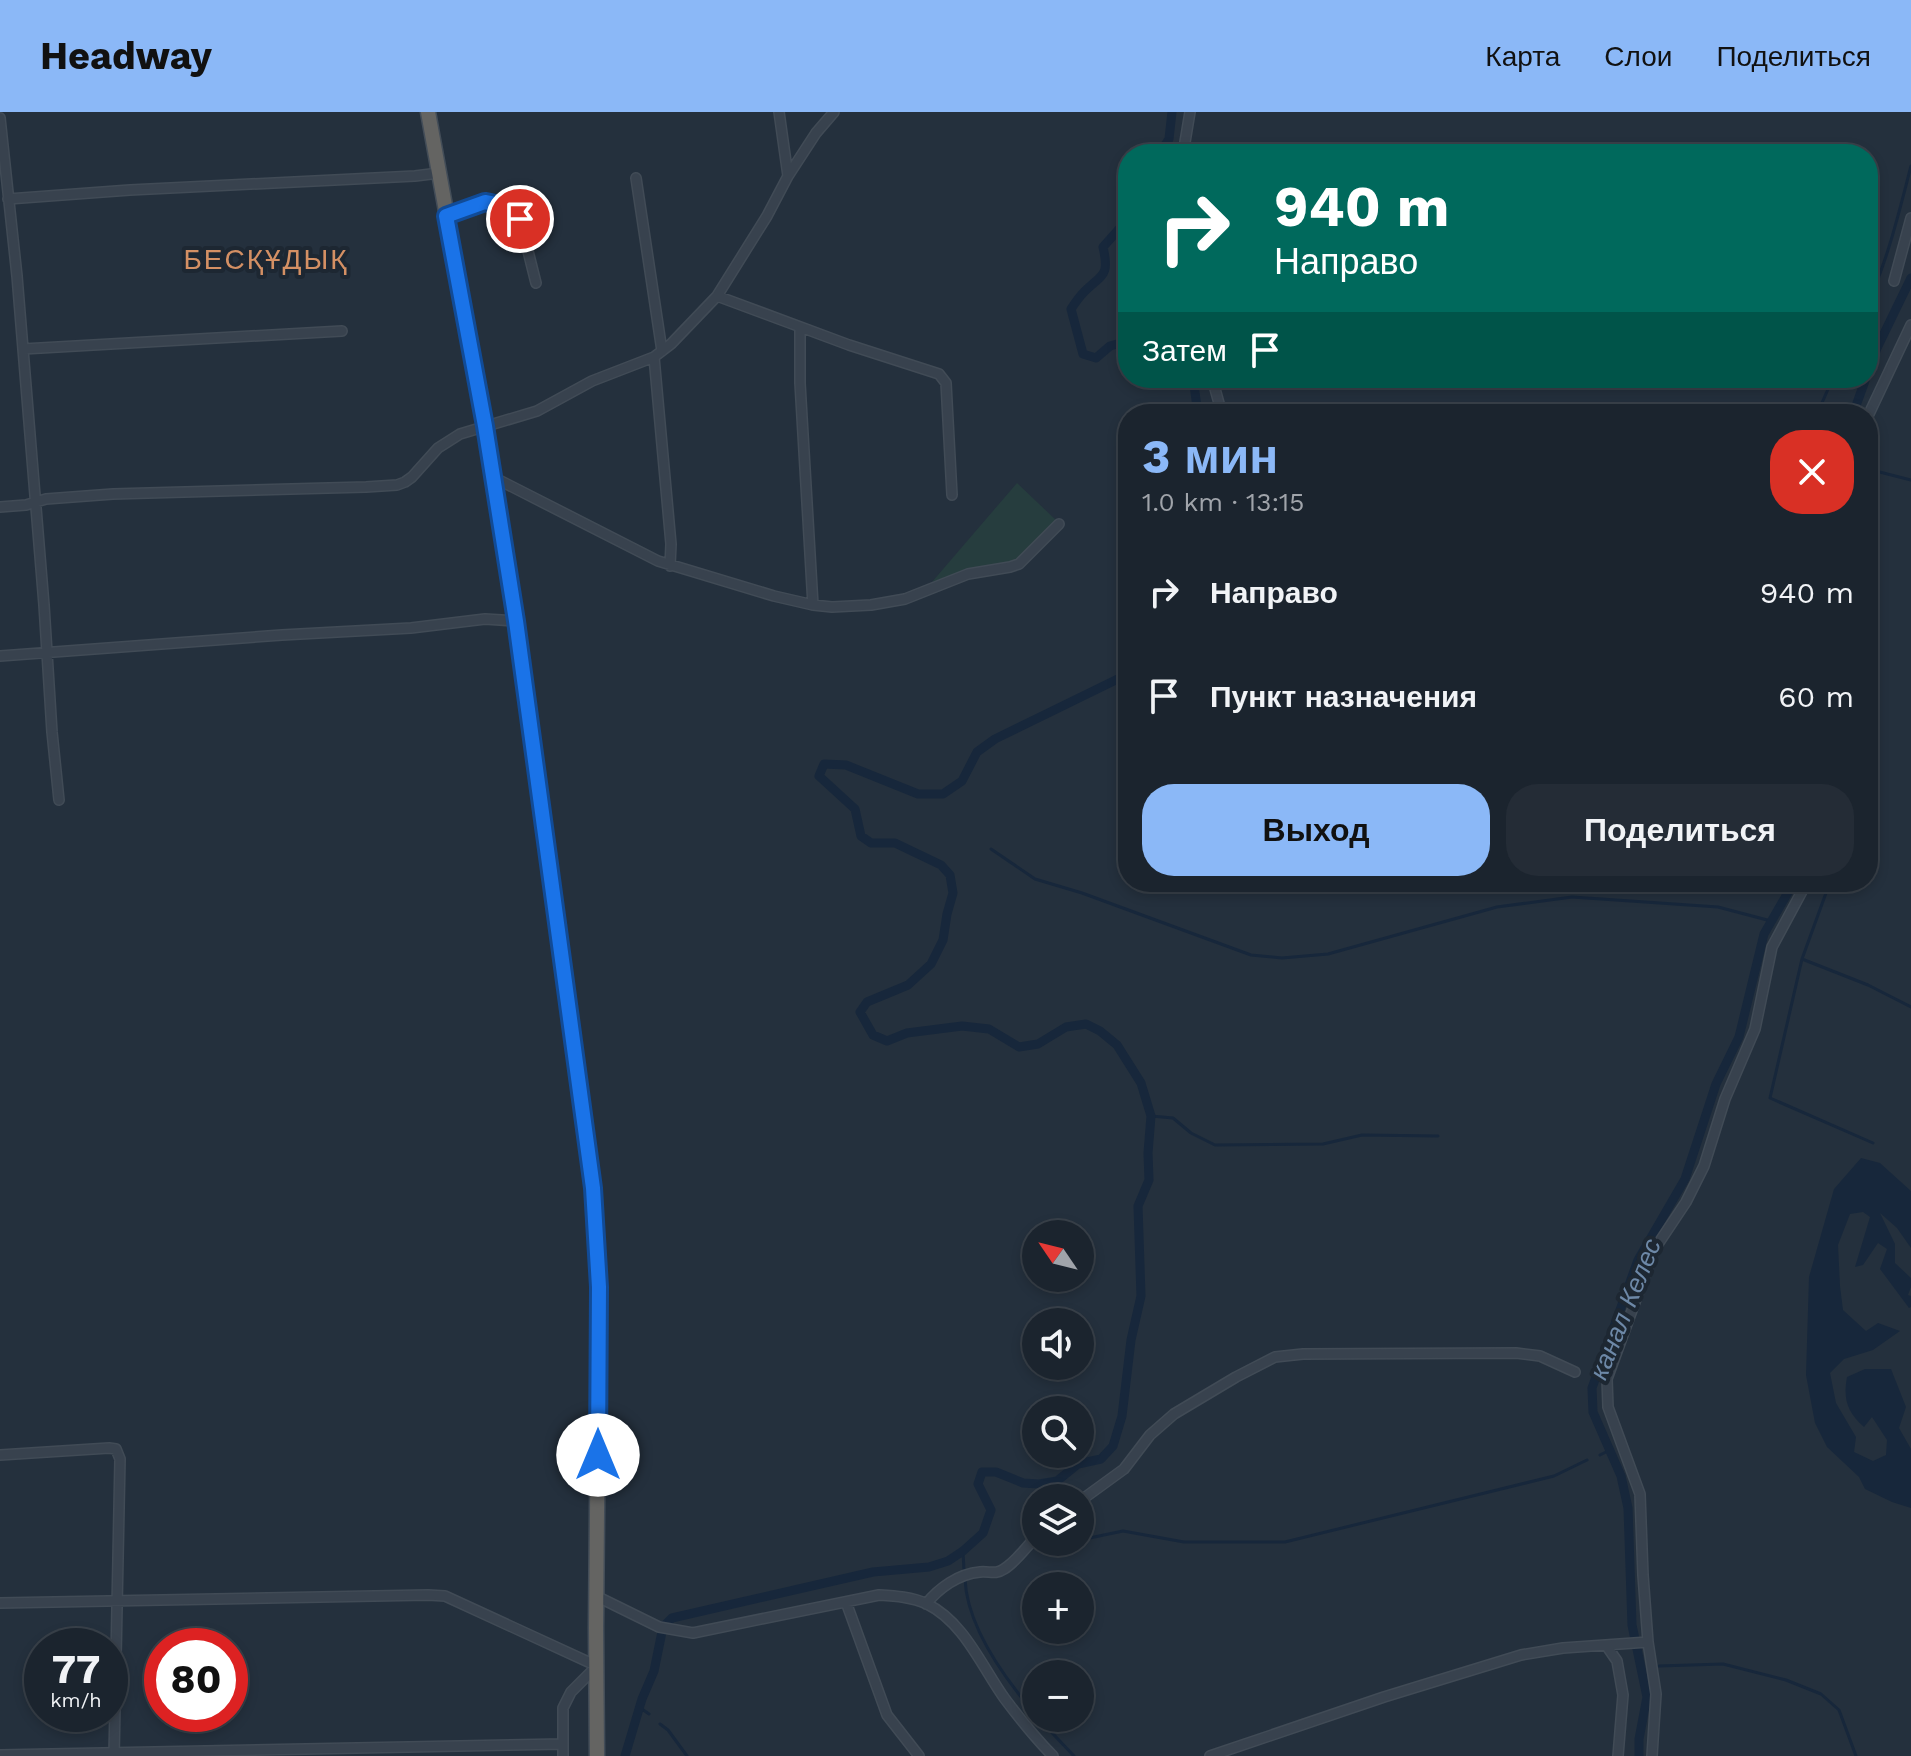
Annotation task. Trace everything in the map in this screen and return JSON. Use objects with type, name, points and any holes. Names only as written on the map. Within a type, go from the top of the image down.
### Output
[{"type":"highway","points":[[428,112],[485,426],[516,621],[593,1188],[599,1287],[597,1756]]},
{"type":"street","points":[[779,112],[788,176]]},
{"type":"street","points":[[0,507],[46,499],[113,494],[397,485],[412,477],[438,448],[460,434],[537,411],[592,381],[658,354],[695,321],[717,296],[788,176],[834,112]]},
{"type":"street","points":[[1185,144],[1190,112]]},
{"type":"street","points":[[0,118],[17,276],[59,800]]},
{"type":"street","points":[[8,199],[439,173]]},
{"type":"street","points":[[636,178],[658,354],[670,566]]},
{"type":"street","points":[[446,216],[485,202],[513,212],[523,224],[536,283]]},
{"type":"street","points":[[1894,281],[1911,218]]},
{"type":"street","points":[[717,296],[849,345],[933,370],[943,378],[946,383],[952,495]]},
{"type":"street","points":[[1874,404],[1911,325]]},
{"type":"street","points":[[800,327],[800,383],[813,605]]},
{"type":"street","points":[[23,349],[342,331]]},
{"type":"street","points":[[493,477],[670,566],[813,605],[832,607],[905,599],[968,574],[1019,564],[1059,524]]},
{"type":"street","points":[[0,656],[411,628],[485,619],[516,621]]},
{"type":"street","points":[[1652,1756],[1656,1694],[1648,1642],[1640,1494],[1608,1407],[1607,1379],[1654,1250],[1686,1202],[1704,1166],[1725,1099],[1755,1029],[1772,947],[1802,892]]},
{"type":"street","points":[[1094,1491],[1124,1469],[1150,1435],[1174,1414],[1275,1357],[1303,1354],[1516,1353],[1540,1356],[1575,1372]]},
{"type":"street","points":[[0,1455],[109,1448],[116,1449],[120,1459],[114,1754]]},
{"type":"street","points":[[926,1604],[937,1591],[953,1580],[979,1572],[994,1574],[1007,1568],[1022,1552]]},
{"type":"street","points":[[596,1596],[664,1628],[693,1633],[879,1595],[904,1597],[926,1604],[944,1615],[966,1639],[1034,1738],[1053,1756]]},
{"type":"street","points":[[0,1603],[445,1596],[597,1666],[571,1692],[563,1708],[563,1756]]},
{"type":"street","points":[[846,1602],[887,1715],[919,1756]]},
{"type":"street","points":[[1210,1756],[1521,1655],[1563,1648],[1648,1642]]},
{"type":"street","points":[[1606,1645],[1617,1661],[1623,1695],[1618,1756]]},
{"type":"street","points":[[0,1755],[563,1744]]},
{"type":"green space","points":[[1017,483],[1058,522],[1012,565],[932,582]]},
{"type":"water","points":[[1861,1158],[1880,1163],[1911,1191],[1911,1248],[1897,1228],[1880,1213],[1895,1244],[1895,1263],[1911,1278],[1908,1295],[1911,1296],[1911,1307],[1880,1269],[1887,1249],[1878,1243],[1863,1265],[1855,1267],[1870,1217],[1863,1212],[1850,1214],[1838,1245],[1843,1310],[1866,1331],[1878,1323],[1900,1331],[1873,1350],[1844,1359],[1830,1373],[1836,1403],[1856,1437],[1854,1452],[1873,1461],[1886,1455],[1887,1440],[1872,1417],[1864,1427],[1850,1410],[1846,1399],[1847,1377],[1865,1369],[1891,1369],[1906,1407],[1899,1428],[1911,1449],[1911,1508],[1865,1489],[1859,1477],[1827,1447],[1815,1423],[1806,1375],[1809,1277],[1834,1189]]},
{"type":"waterway","points":[[1166,144],[1172,112]]},
{"type":"waterway","points":[[1878,278],[1911,166]]},
{"type":"waterway","points":[[1118,230],[1103,247],[1106,264],[1103,274],[1071,309],[1083,354],[1096,358],[1110,346],[1118,344]]},
{"type":"waterway","name":"канал Келес","points":[[1878,346],[1911,278]]},
{"type":"waterway","points":[[1194,388],[1197,404]]},
{"type":"waterway","points":[[1821,404],[1829,388]]},
{"type":"waterway","name":"канал Келес","points":[[1857,404],[1862,388]]},
{"type":"waterway","points":[[1878,472],[1911,480]]},
{"type":"waterway","points":[[625,1756],[654,1671],[663,1627],[672,1618],[873,1572],[929,1567],[948,1561],[983,1533],[991,1510],[978,1484],[982,1472],[996,1472],[1023,1483],[1057,1481],[1078,1464],[1101,1459],[1113,1446],[1122,1416],[1131,1340],[1141,1296],[1138,1206],[1149,1180],[1151,1116],[1141,1083],[1117,1045],[1086,1024],[1066,1027],[1038,1044],[1019,1047],[989,1029],[962,1026],[907,1033],[887,1041],[873,1035],[860,1012],[867,1002],[908,985],[931,964],[943,940],[953,893],[950,875],[941,865],[895,843],[871,843],[861,836],[855,809],[819,776],[824,764],[846,765],[918,794],[943,794],[962,781],[977,752],[995,739],[1118,679]]},
{"type":"waterway","points":[[991,849],[1035,879],[1251,955],[1282,958],[1328,954],[1497,907],[1572,897],[1718,907],[1771,921]]},
{"type":"waterway","name":"канал Келес","points":[[1639,1756],[1647,1697],[1632,1625],[1628,1508],[1621,1476],[1593,1412],[1592,1388],[1638,1260],[1685,1179],[1716,1084],[1739,1037],[1764,934],[1788,892]]},
{"type":"waterway","points":[[1826,892],[1802,959],[1770,1098],[1873,1143]]},
{"type":"waterway","points":[[1802,959],[1868,985],[1911,1007]]},
{"type":"waterway","points":[[1151,1116],[1173,1118],[1191,1133],[1215,1145],[1323,1144],[1362,1135],[1438,1136]]},
{"type":"waterway","points":[[1600,1455],[1610,1450]]},
{"type":"waterway","points":[[1094,1537],[1123,1531],[1184,1542],[1285,1542],[1554,1476],[1587,1460]]},
{"type":"waterway","points":[[963,1551],[964,1571]]},
{"type":"waterway","points":[[965,1579],[967,1597],[980,1634],[1000,1669],[1022,1698]]},
{"type":"waterway","points":[[1659,1666],[1723,1664],[1786,1680],[1821,1694],[1839,1710],[1856,1756]]},
{"type":"waterway","points":[[639,1707],[649,1714]]},
{"type":"waterway","points":[[660,1724],[687,1756]]},
{"type":"waterway","points":[[1051,1732],[1074,1756]]},
{"type":"district","name":"БЕСҚҰДЫҚ","points":[[266,259]]},
{"type":"route","points":[[520,219],[513,212],[485,202],[446,216],[485,426],[516,621],[593,1188],[599,1287],[598,1455]]}]
